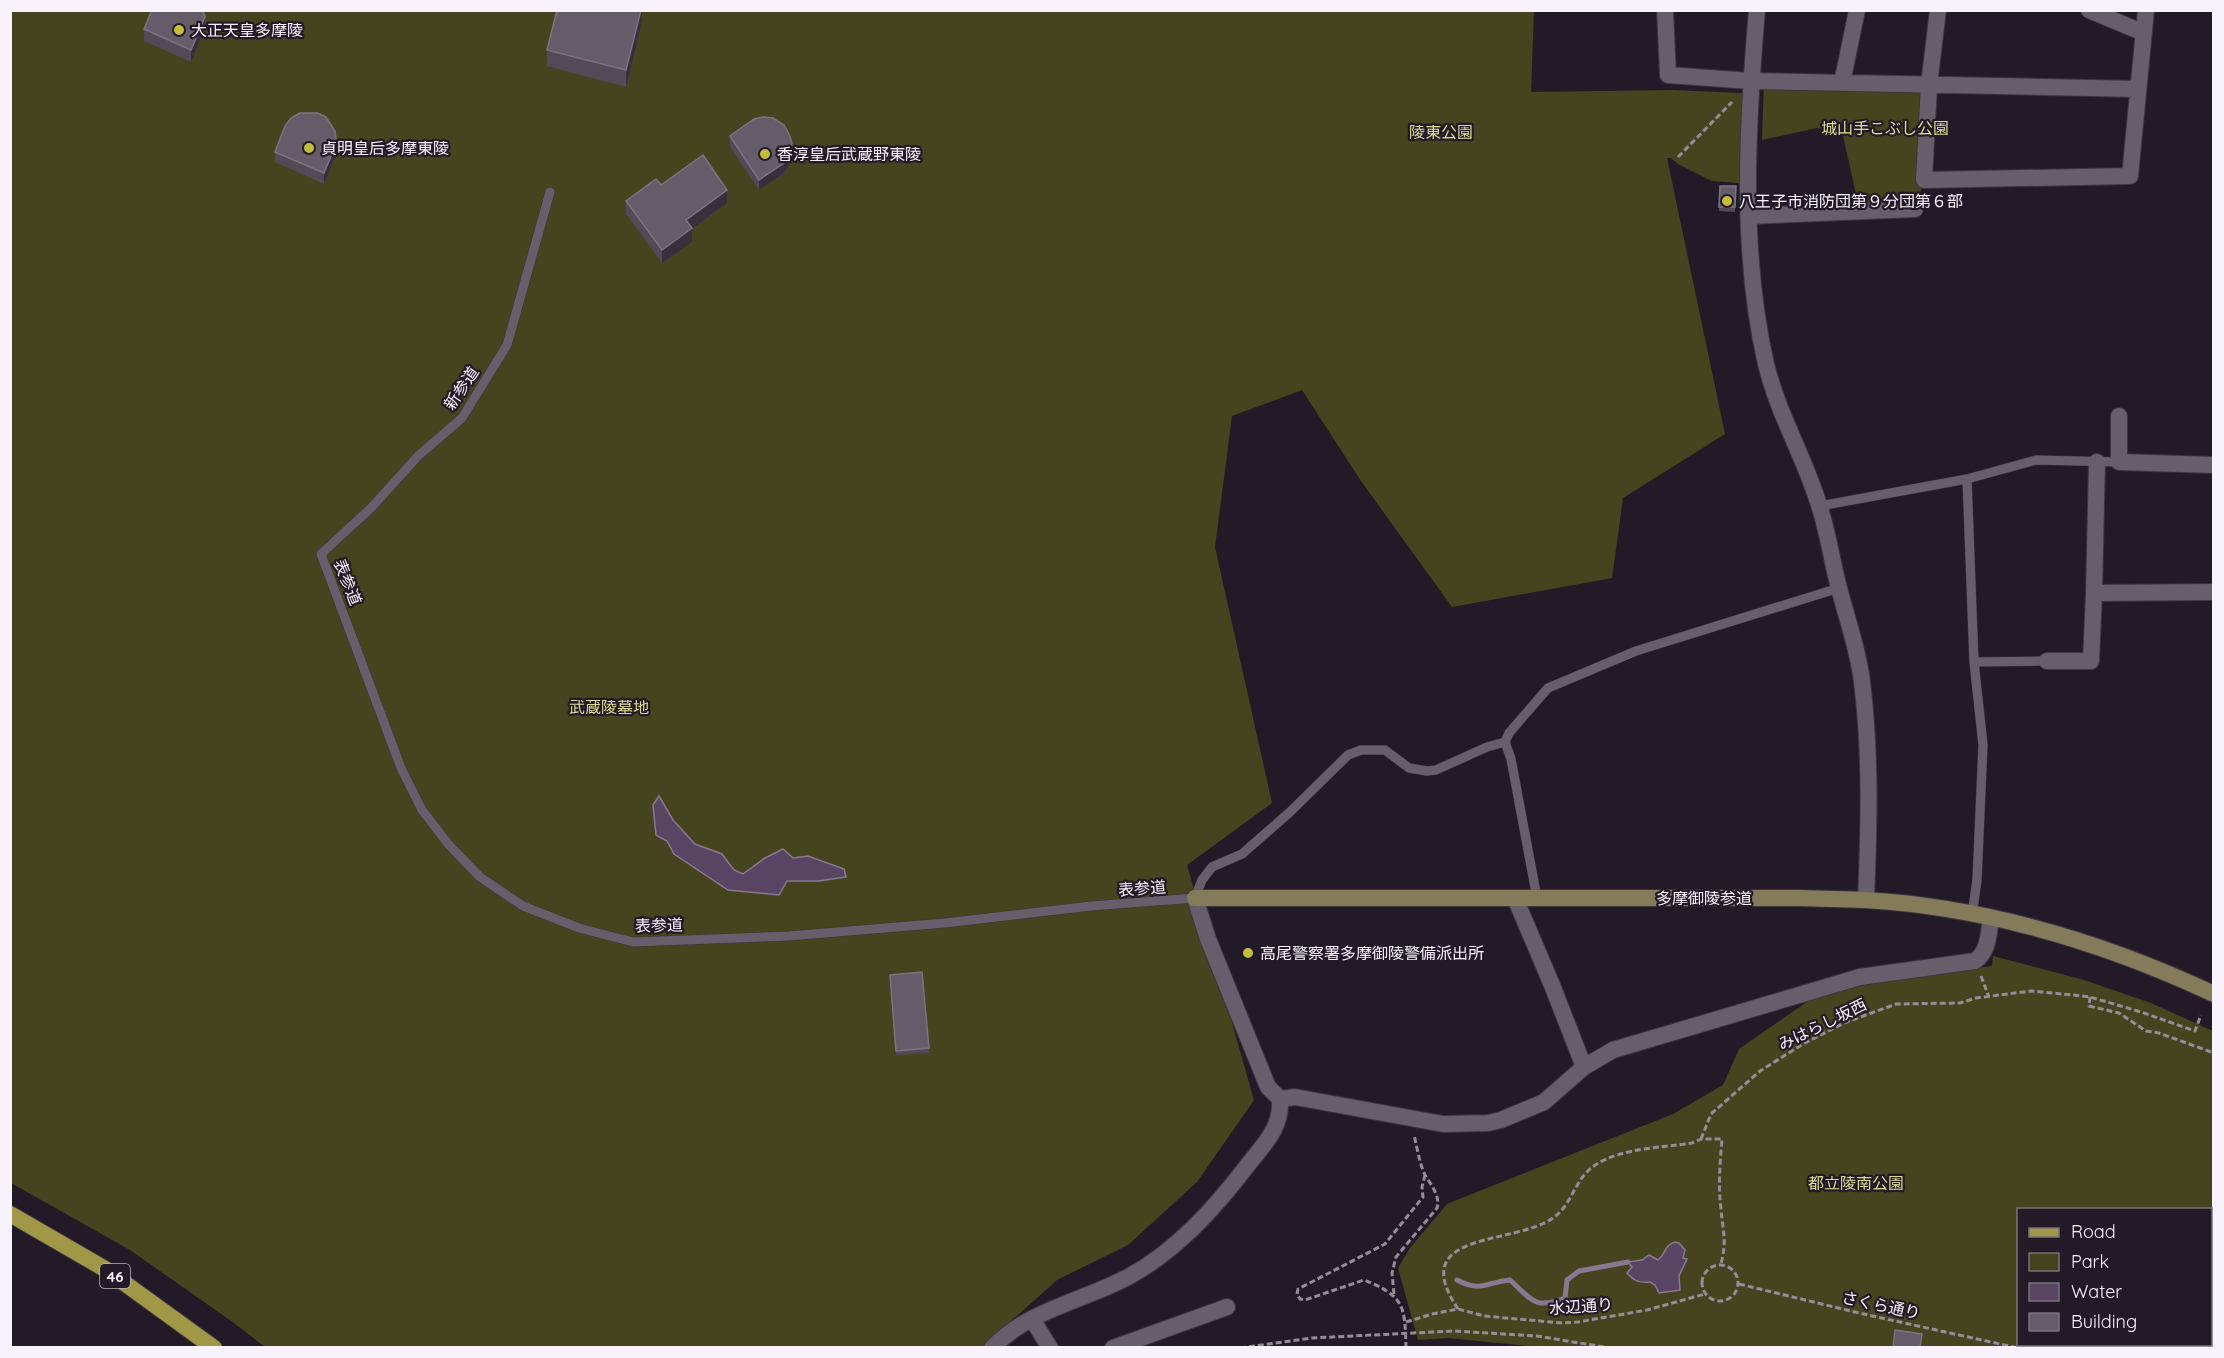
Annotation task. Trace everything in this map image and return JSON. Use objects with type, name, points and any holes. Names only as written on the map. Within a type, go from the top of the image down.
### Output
[{"type":"main road","name":"多摩御陵参道","points":[[1188,899],[1801,898],[1866,900],[1972,915],[2050,932],[2103,949],[2213,991]]},
{"type":"main road","name":"46","points":[[10,1214],[105,1269],[214,1347]]},
{"type":"street","points":[[1665,10],[1668,75],[1751,81],[2138,89]]},
{"type":"street","points":[[1757,10],[1751,81],[1750,277],[1766,365],[1782,417],[1820,506],[1862,681],[1870,807],[1866,900]]},
{"type":"street","points":[[1842,83],[1857,10]]},
{"type":"street","points":[[1938,10],[1929,85],[1924,180],[2130,176],[2146,10]]},
{"type":"street","points":[[2089,10],[2144,33]]},
{"type":"street","points":[[1749,216],[1915,209]]},
{"type":"street","points":[[2119,416],[2119,462],[2214,465]]},
{"type":"street","points":[[2047,661],[2091,661],[2097,462]]},
{"type":"street","points":[[2094,593],[2214,592]]},
{"type":"street","points":[[1515,898],[1584,1067]]},
{"type":"street","points":[[992,1347],[1014,1328],[1032,1318],[1129,1276],[1154,1261],[1182,1238],[1219,1200],[1270,1135],[1281,1112],[1280,1099],[1268,1087],[1208,939],[1188,899]]},
{"type":"street","points":[[1280,1099],[1294,1097],[1443,1124],[1466,1125],[1501,1120],[1544,1102],[1584,1067],[1613,1050],[1860,976],[1975,961],[1983,955],[1986,948],[1991,919]]},
{"type":"street","points":[[1113,1347],[1227,1307]]},
{"type":"street","points":[[1032,1318],[1050,1347]]},
{"type":"lane","name":"新参道","points":[[321,554],[371,508],[418,456],[462,418],[507,345],[550,192]]},
{"type":"lane","points":[[1820,506],[1967,479],[2036,460],[2119,462]]},
{"type":"lane","points":[[1967,479],[1974,662],[1983,745],[1977,880],[1972,915]]},
{"type":"lane","name":"表参道","points":[[321,554],[401,768],[422,810],[448,845],[480,877],[523,906],[579,928],[633,942],[789,936],[945,923],[1091,906],[1188,899]]},
{"type":"lane","points":[[1537,898],[1511,759],[1505,742],[1509,733],[1548,688],[1636,651],[1839,588]]},
{"type":"lane","points":[[1974,662],[2047,661]]},
{"type":"lane","points":[[1188,899],[1212,867],[1242,854],[1290,812],[1348,754],[1360,750],[1385,750],[1409,768],[1427,771],[1436,770],[1487,747],[1505,742]]},
{"type":"path","points":[[1678,157],[1735,100]]},
{"type":"path","points":[[1975,961],[1989,997]]},
{"type":"path","name":"みはらし坂西","points":[[1701,1139],[1711,1114],[1760,1071],[1803,1044],[1844,1023],[1896,1004],[1960,1003],[1976,998],[2031,992],[2090,997],[2195,1031],[2201,1016]]},
{"type":"path","points":[[2090,997],[2089,1006],[2119,1013],[2145,1031],[2159,1033],[2214,1053]]},
{"type":"path","points":[[1394,1294],[1364,1280],[1305,1300],[1300,1299],[1297,1294],[1298,1289],[1385,1244],[1423,1197],[1425,1175],[1412,1127],[1412,1119]]},
{"type":"path","points":[[1406,1322],[1458,1309],[1446,1291],[1442,1276],[1446,1264],[1457,1251],[1484,1240],[1552,1219],[1567,1204],[1584,1175],[1591,1168],[1614,1155],[1692,1143],[1701,1139],[1722,1139],[1719,1173],[1726,1245],[1721,1264]]},
{"type":"path","points":[[1406,1347],[1406,1322],[1394,1294],[1392,1273],[1396,1257],[1437,1208],[1438,1203],[1431,1181],[1425,1175]]},
{"type":"path","points":[[1721,1264],[1736,1273],[1739,1284],[1735,1294],[1725,1301],[1718,1301],[1705,1294],[1702,1284],[1705,1272],[1721,1264]]},
{"type":"path","name":"さくら通り","points":[[1739,1284],[1859,1313],[2018,1347]]},
{"type":"path","name":"水辺通り","points":[[1458,1309],[1484,1316],[1562,1323],[1605,1319],[1705,1294]]},
{"type":"path","points":[[1240,1347],[1312,1338],[1454,1331],[1538,1336],[1610,1347]]},
{"type":"green space","name":"武蔵陵墓地","points":[[10,11],[1534,11],[1531,92],[1672,90],[1742,93],[1739,183],[1712,181],[1678,164],[1671,158],[1667,158],[1725,434],[1623,498],[1612,578],[1452,607],[1361,481],[1302,390],[1232,416],[1215,547],[1272,803],[1187,865],[1254,1100],[1197,1182],[1128,1245],[1057,1280],[982,1347],[265,1347],[130,1250],[11,1183]]},
{"type":"green space","name":"城山手こぶし公園","points":[[1764,81],[1929,85],[1924,180],[1915,209],[1860,212],[1842,131],[1817,128],[1762,140]]},
{"type":"green space","name":"都立陵南公園","points":[[1993,956],[2084,980],[2151,1003],[2213,1031],[2213,1347],[1549,1348],[1448,1338],[1418,1340],[1398,1268],[1410,1248],[1447,1204],[1673,1114],[1723,1085],[1739,1049],[1811,999],[1864,984],[1992,966]]},
{"type":"water","points":[[659,796],[673,820],[695,844],[722,854],[734,870],[743,874],[765,858],[783,849],[793,858],[808,856],[844,869],[846,877],[819,881],[787,881],[779,895],[728,890],[674,854],[667,841],[656,835],[653,805]]},
{"type":"water","points":[[1675,1242],[1685,1250],[1683,1258],[1687,1259],[1679,1276],[1680,1290],[1659,1293],[1655,1285],[1650,1282],[1637,1281],[1627,1273],[1632,1267],[1628,1262],[1642,1260],[1649,1255],[1658,1260],[1669,1245]]},
{"type":"building","name":"大正天皇多摩陵","points":[[152,10],[203,10],[205,17],[191,50],[144,29]]},
{"type":"building","points":[[557,10],[641,10],[626,70],[547,50]]},
{"type":"building","points":[[300,113],[318,113],[326,117],[335,131],[334,149],[324,173],[275,152],[285,126],[291,118]]},
{"type":"building","points":[[773,118],[784,125],[792,143],[791,152],[784,163],[759,180],[730,136],[754,119]]},
{"type":"building","points":[[703,155],[727,190],[686,220],[692,228],[662,250],[626,201],[656,179],[661,185]]},
{"type":"building","name":"八王子市消防団第９分団第６部","points":[[1720,186],[1736,186],[1735,207],[1719,207]]},
{"type":"building","points":[[922,972],[929,1048],[896,1051],[890,975]]},
{"type":"building","points":[[1895,1330],[1922,1334],[1920,1347],[1893,1347]]},
{"type":"waterway","points":[[1457,1280],[1472,1286],[1484,1286],[1510,1280],[1529,1298],[1540,1303],[1547,1303],[1565,1298],[1567,1280],[1579,1271],[1628,1262]]},
{"type":"place","name":"大正天皇多摩陵","points":[[179,30]]},
{"type":"place","name":"貞明皇后多摩東陵","points":[[309,148]]},
{"type":"place","name":"香淳皇后武蔵野東陵","points":[[765,154]]},
{"type":"place","name":"八王子市消防団第９分団第６部","points":[[1727,201]]},
{"type":"place","name":"高尾警察署多摩御陵警備派出所","points":[[1248,953]]},
{"type":"park label","name":"陵東公園","points":[[1441,132]]}]
